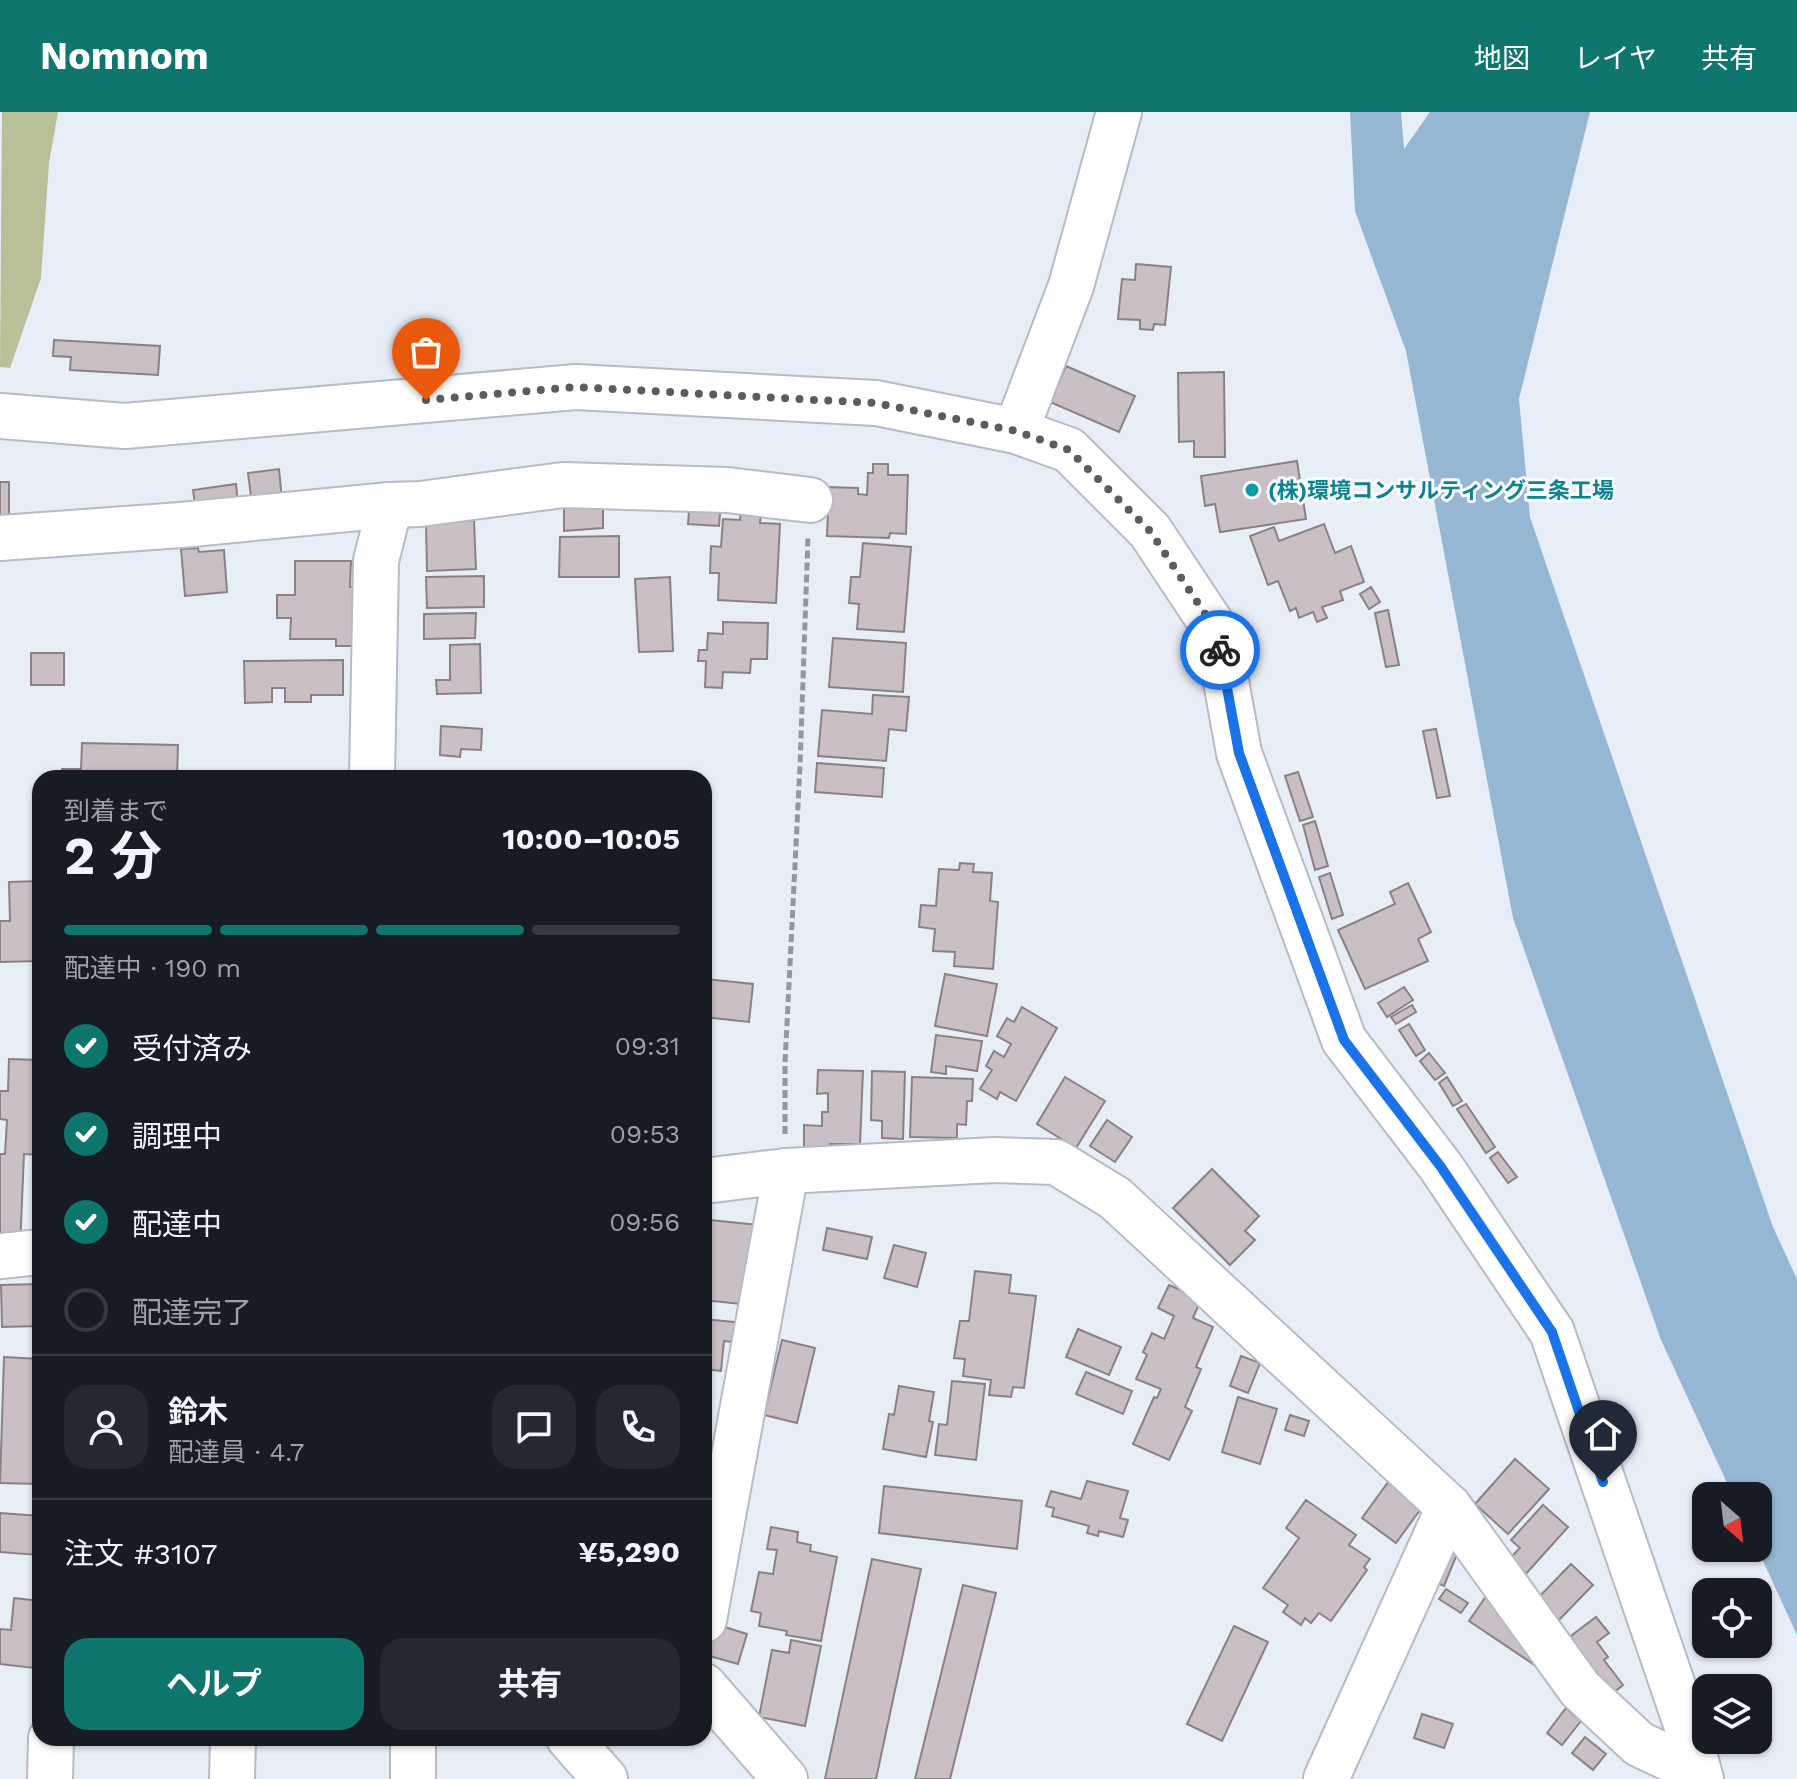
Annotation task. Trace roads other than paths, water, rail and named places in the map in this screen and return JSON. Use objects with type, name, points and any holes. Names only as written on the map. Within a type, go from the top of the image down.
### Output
[{"type":"street","points":[[1016,431],[1071,286],[1119,112]]},
{"type":"street","points":[[0,416],[125,426],[576,387],[876,403],[1016,431],[1069,450],[1150,531],[1217,632],[1239,753],[1344,1040],[1441,1167],[1552,1332],[1685,1721],[1699,1776]]},
{"type":"street","points":[[0,538],[420,504],[563,485],[727,490],[810,500]]},
{"type":"street","points":[[372,770],[376,561],[390,505]]},
{"type":"street","points":[[712,1180],[786,1171],[995,1160],[1056,1162],[1115,1198],[1449,1507],[1580,1689],[1639,1744],[1699,1776]]},
{"type":"street","points":[[712,1576],[786,1171]]},
{"type":"street","points":[[0,1256],[32,1253]]},
{"type":"street","points":[[1326,1779],[1449,1507]]},
{"type":"street","points":[[712,1695],[785,1779]]},
{"type":"street","points":[[50,1779],[51,1746]]},
{"type":"street","points":[[232,1779],[233,1746]]},
{"type":"street","points":[[413,1746],[413,1779]]},
{"type":"water","points":[[1350,112],[1401,112],[1404,149],[1430,112],[1590,112],[1519,399],[1530,517],[1773,1227],[1797,1279],[1797,1635],[1763,1562],[1772,1562],[1772,1482],[1727,1482],[1661,1340],[1513,918],[1406,351],[1355,211]]},
{"type":"place","name":"(株)環境コンサルティング三条工場","points":[[1252,490]]}]
